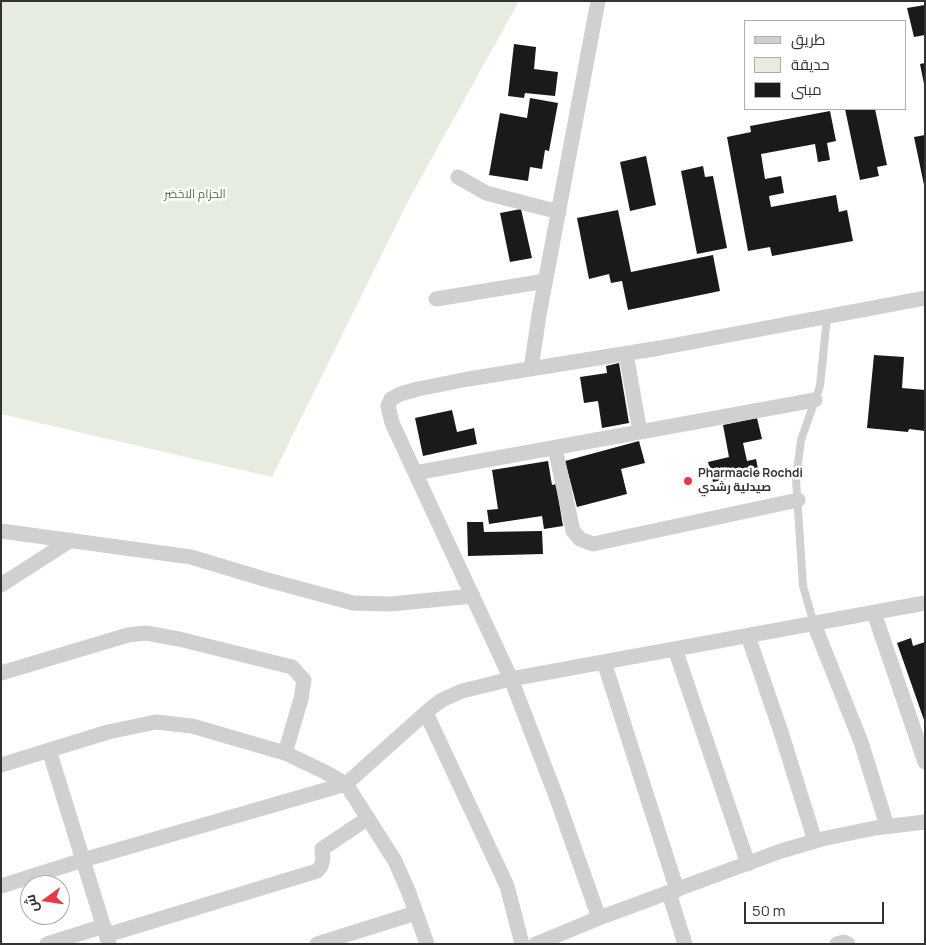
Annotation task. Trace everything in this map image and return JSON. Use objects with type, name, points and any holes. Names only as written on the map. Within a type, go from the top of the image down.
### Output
[{"type":"street","points":[[531,369],[598,1]]},
{"type":"street","points":[[458,177],[486,193],[559,212]]},
{"type":"street","points":[[436,299],[546,281]]},
{"type":"street","points":[[599,918],[556,796],[511,678],[392,423],[388,406],[400,394],[418,389],[626,354],[925,298]]},
{"type":"street","points":[[626,354],[640,432]]},
{"type":"street","points":[[415,473],[815,400]]},
{"type":"street","points":[[555,448],[573,531],[580,539],[593,544],[798,500]]},
{"type":"street","points":[[1,531],[191,557],[264,580],[353,602],[390,604],[473,596]]},
{"type":"street","points":[[1,585],[71,540]]},
{"type":"street","points":[[1,886],[83,860],[346,784],[442,700],[462,691],[511,678],[925,604]]},
{"type":"street","points":[[874,613],[925,762]]},
{"type":"street","points":[[814,624],[861,742],[887,826]]},
{"type":"street","points":[[1,674],[128,635],[146,633],[179,639],[292,667],[304,680],[301,699],[285,753]]},
{"type":"street","points":[[748,636],[781,732],[815,841]]},
{"type":"street","points":[[675,649],[748,864]]},
{"type":"street","points":[[604,662],[673,892],[686,944]]},
{"type":"street","points":[[426,713],[507,886],[522,944]]},
{"type":"street","points":[[1,765],[108,732],[156,722],[192,726],[285,753],[346,784],[395,861],[409,893],[427,944]]},
{"type":"street","points":[[49,750],[107,935]]},
{"type":"street","points":[[47,944],[107,935],[317,871],[323,859],[322,849],[368,818]]},
{"type":"street","points":[[536,944],[599,918],[815,841],[887,826],[925,822]]},
{"type":"street","points":[[317,944],[416,912]]},
{"type":"street","points":[[837,944],[844,942],[848,944]]},
{"type":"lane","points":[[814,624],[803,586],[796,479],[801,440],[820,386],[827,317]]},
{"type":"green space","name":"الحزام الاخضر","points":[[1,1],[519,1],[408,201],[272,477],[1,414]]},
{"type":"building","points":[[925,5],[925,35],[914,37],[907,8]]},
{"type":"building","points":[[514,44],[536,47],[534,69],[558,72],[555,96],[525,93],[524,98],[508,96]]},
{"type":"building","points":[[925,63],[925,84],[924,84],[920,64]]},
{"type":"building","points":[[530,98],[558,103],[549,151],[545,150],[542,169],[530,167],[528,181],[489,175],[500,113],[527,118]]},
{"type":"building","points":[[845,110],[875,110],[887,165],[877,167],[879,176],[860,180]]},
{"type":"building","points":[[830,111],[836,141],[827,143],[830,160],[818,162],[815,144],[761,154],[765,179],[781,176],[784,193],[769,196],[771,207],[836,195],[839,212],[847,210],[853,241],[772,256],[770,247],[748,251],[727,137],[751,132],[750,126]]},
{"type":"building","points":[[925,135],[925,185],[924,185],[914,137]]},
{"type":"building","points":[[646,156],[656,205],[630,211],[620,162]]},
{"type":"building","points":[[703,166],[705,177],[713,176],[727,248],[697,254],[681,171]]},
{"type":"building","points":[[521,209],[532,258],[510,262],[500,213]]},
{"type":"building","points":[[618,210],[631,272],[713,255],[720,291],[628,310],[622,281],[611,283],[609,274],[589,279],[577,218]]},
{"type":"building","points":[[874,355],[904,357],[902,388],[925,390],[925,431],[909,429],[908,432],[867,428]]},
{"type":"building","points":[[619,363],[629,423],[602,428],[598,401],[584,403],[580,377],[607,373],[606,366]]},
{"type":"building","points":[[452,410],[457,432],[474,428],[477,444],[423,456],[415,418]]},
{"type":"building","points":[[757,418],[762,439],[743,443],[747,461],[756,459],[759,474],[713,482],[708,462],[729,457],[723,425]]},
{"type":"building","points":[[639,441],[645,463],[621,469],[627,494],[577,507],[565,461]]},
{"type":"building","points":[[548,461],[552,485],[556,484],[563,526],[544,529],[542,516],[489,524],[487,510],[498,509],[492,470]]},
{"type":"building","points":[[467,522],[483,522],[484,532],[542,531],[543,554],[468,556]]},
{"type":"building","points":[[911,638],[913,646],[925,642],[924,720],[897,643]]},
{"type":"place","name":"Pharmacie Rochdi صيدلية رشدي","points":[[688,481]]}]
